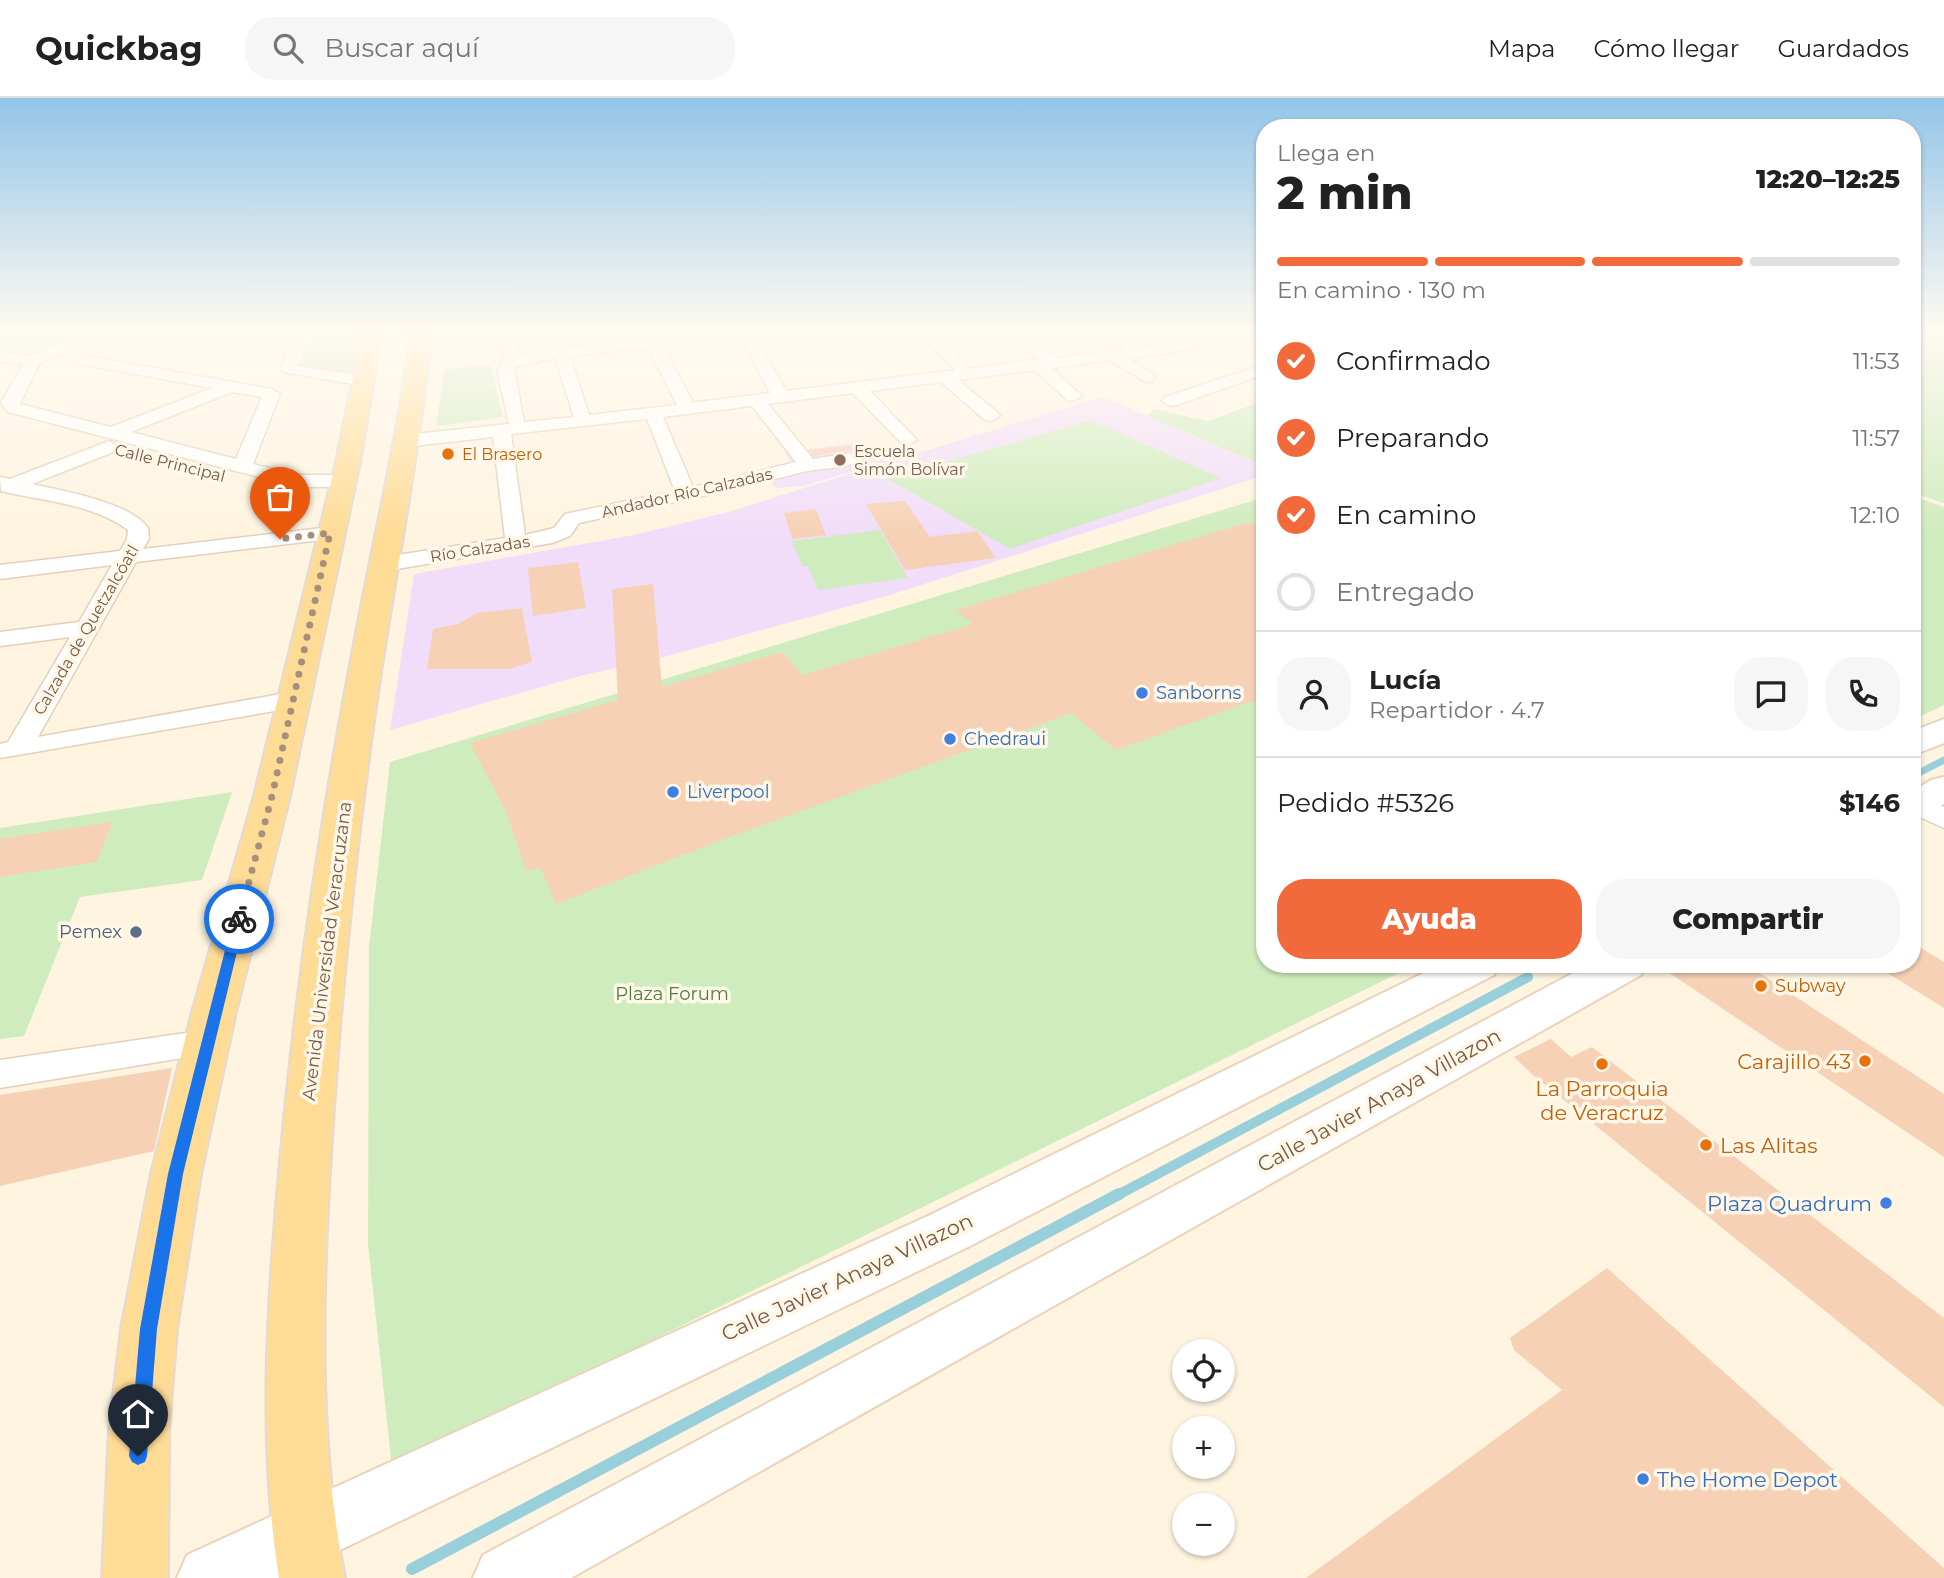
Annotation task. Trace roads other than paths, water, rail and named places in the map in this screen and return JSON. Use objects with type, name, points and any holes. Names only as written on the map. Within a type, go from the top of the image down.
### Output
[{"type":"main road","name":"Avenida Universidad Veracruzana","points":[[307,1555],[296,1377],[298,1272],[308,1119],[324,961],[348,778],[385,564],[372,473],[365,398]]},
{"type":"main road","name":"Avenida Universidad Veracruzana","points":[[135,1578],[139,1429],[149,1329],[176,1174],[206,1043],[272,796],[292,700],[372,473],[406,398]]},
{"type":"street","name":"Calle Principal","points":[[11,398],[10,402],[14,408],[111,440],[295,494],[372,473]]},
{"type":"street","points":[[4,486],[206,398]]},
{"type":"street","points":[[243,465],[270,398]]},
{"type":"street","points":[[507,398],[516,544]]},
{"type":"street","points":[[576,398],[581,414]]},
{"type":"street","points":[[0,572],[128,556],[508,426],[581,414],[718,398]]},
{"type":"street","points":[[508,426],[653,413],[762,398]]},
{"type":"street","points":[[868,398],[908,440]]},
{"type":"street","points":[[970,398],[991,416]]},
{"type":"street","points":[[1171,401],[1180,398]]},
{"type":"street","points":[[756,400],[812,465]]},
{"type":"street","points":[[653,413],[687,495]]},
{"type":"street","name":"Calle Principal","points":[[0,420],[243,465],[298,481],[372,473]]},
{"type":"street","name":"Andador Río Calzadas","points":[[567,522],[572,518],[850,459]]},
{"type":"street","name":"Calzada de Quetzalcóatl","points":[[4,486],[131,520],[138,528],[138,539],[9,750]]},
{"type":"street","name":"Río Calzadas","points":[[385,564],[516,544],[558,534],[563,531],[567,522]]},
{"type":"street","points":[[0,639],[85,628]]},
{"type":"street","name":"Calzada de Quetzalcóatl","points":[[9,750],[292,700]]},
{"type":"street","points":[[1921,741],[1944,729]]},
{"type":"street","name":"Calle Javier Anaya Villazon","points":[[210,1578],[307,1555],[1461,973]]},
{"type":"street","name":"Calle Javier Anaya Villazon","points":[[506,1578],[1588,973]]},
{"type":"street","points":[[0,1074],[206,1043]]},
{"type":"waterway","points":[[1921,772],[1944,760]]},
{"type":"waterway","points":[[1116,1196],[1528,977]]},
{"type":"waterway","points":[[412,1569],[1119,1194]]},
{"type":"place","name":"El Brasero","points":[[448,454]]},
{"type":"place","name":"Escuela Simón Bolívar","points":[[840,460]]},
{"type":"place","name":"Sanborns","points":[[1142,693]]},
{"type":"place","name":"Chedraui","points":[[950,739]]},
{"type":"place","name":"Liverpool","points":[[673,792]]},
{"type":"place","name":"Pemex","points":[[136,932]]},
{"type":"place","name":"Subway","points":[[1761,986]]},
{"type":"place","name":"Carajillo 43","points":[[1865,1061]]},
{"type":"place","name":"La Parroquia de Veracruz","points":[[1602,1064]]},
{"type":"place","name":"Las Alitas","points":[[1706,1145]]},
{"type":"place","name":"Plaza Quadrum","points":[[1886,1203]]},
{"type":"place","name":"The Home Depot","points":[[1643,1479]]},
{"type":"park label","name":"Plaza Forum","points":[[672,994]]}]
